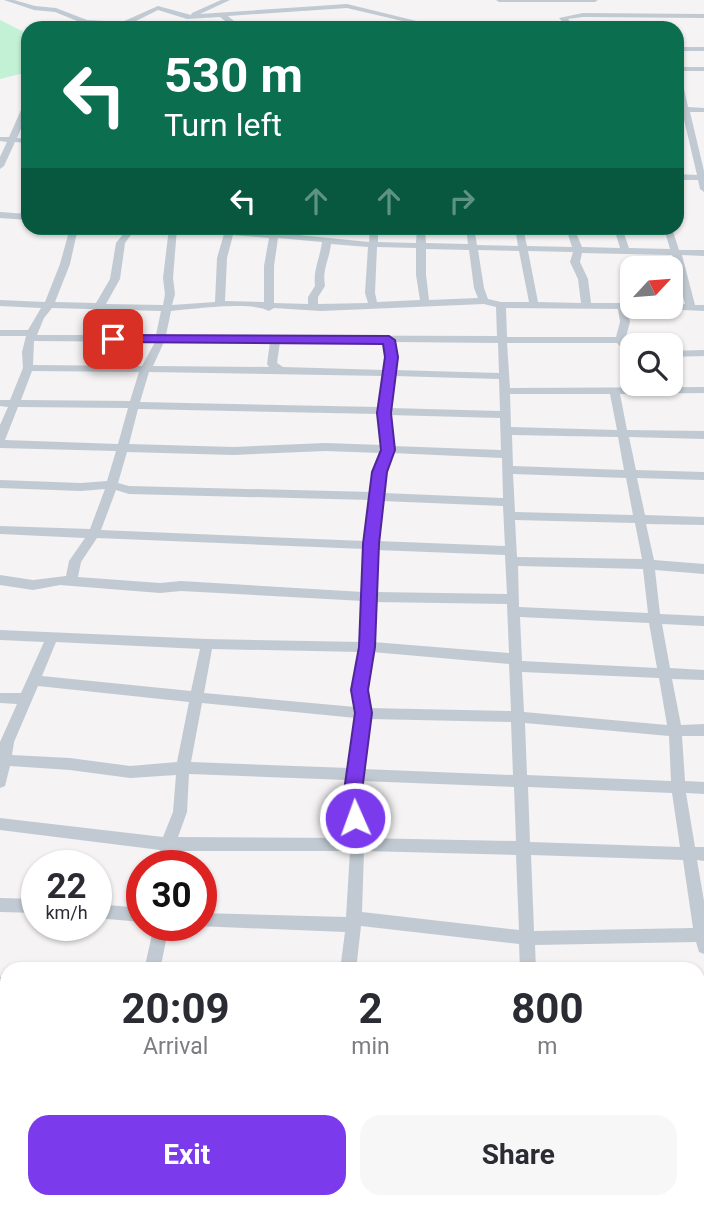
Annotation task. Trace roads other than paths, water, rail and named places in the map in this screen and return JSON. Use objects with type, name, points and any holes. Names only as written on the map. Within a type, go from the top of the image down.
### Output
[{"type":"street","points":[[7,0],[34,8],[55,10],[78,21]]},
{"type":"street","points":[[185,19],[227,0]]},
{"type":"street","points":[[499,0],[595,0]]},
{"type":"street","points":[[130,21],[158,8],[185,19],[346,6],[411,21]]},
{"type":"street","points":[[221,14],[230,21]]},
{"type":"street","points":[[566,21],[563,18],[583,15],[704,16]]},
{"type":"street","points":[[684,49],[704,49]]},
{"type":"street","points":[[684,69],[704,69]]},
{"type":"street","points":[[684,109],[704,110]]},
{"type":"street","points":[[684,119],[704,189]]},
{"type":"street","points":[[0,166],[21,120]]},
{"type":"street","points":[[0,139],[21,141]]},
{"type":"street","points":[[684,177],[702,178]]},
{"type":"street","points":[[0,215],[21,216]]},
{"type":"street","points":[[0,439],[28,368],[26,358],[39,314],[49,305],[65,264],[72,235]]},
{"type":"street","points":[[99,307],[115,279],[121,243],[127,235]]},
{"type":"street","points":[[71,581],[75,561],[94,533],[112,485],[144,370],[160,338],[168,307],[173,235]]},
{"type":"street","points":[[220,305],[222,258],[229,235]]},
{"type":"street","points":[[269,307],[269,266],[274,235]]},
{"type":"street","points":[[293,235],[375,245],[704,253]]},
{"type":"street","points":[[321,235],[324,257],[318,274],[320,286],[313,297],[313,306],[321,308]]},
{"type":"street","points":[[373,305],[370,293],[374,235]]},
{"type":"street","points":[[421,235],[421,275],[425,304]]},
{"type":"street","points":[[470,235],[484,301]]},
{"type":"street","points":[[520,235],[534,305]]},
{"type":"street","points":[[573,235],[578,250],[575,262],[583,279],[586,305]]},
{"type":"street","points":[[620,235],[625,251]]},
{"type":"street","points":[[670,235],[679,258],[691,307]]},
{"type":"street","points":[[0,303],[99,307],[168,307],[230,303],[321,308],[484,301],[500,305],[620,307]]},
{"type":"street","points":[[500,305],[528,962]]},
{"type":"street","points":[[683,307],[704,308]]},
{"type":"street","points":[[0,332],[32,336],[160,338],[620,340]]},
{"type":"street","points":[[275,338],[272,364],[281,370]]},
{"type":"street","points":[[349,962],[354,922],[357,845],[353,791],[363,713],[359,690],[367,647],[371,544],[382,460],[388,450],[384,413],[390,373],[389,340]]},
{"type":"street","points":[[683,354],[704,353]]},
{"type":"street","points":[[28,368],[281,370],[503,376]]},
{"type":"street","points":[[217,920],[354,922],[527,938],[703,939],[697,854],[678,786],[675,731],[655,621],[642,519],[614,389]]},
{"type":"street","points":[[503,391],[704,390]]},
{"type":"street","points":[[0,403],[269,407],[384,413],[505,415]]},
{"type":"street","points":[[506,431],[704,435]]},
{"type":"street","points":[[0,444],[234,451],[325,447],[506,454]]},
{"type":"street","points":[[508,470],[704,476]]},
{"type":"street","points":[[0,484],[81,487],[112,485],[129,489],[377,496],[510,509],[704,521]]},
{"type":"street","points":[[0,530],[371,544],[704,569]]},
{"type":"street","points":[[0,580],[33,585],[60,580],[370,597],[514,606],[655,621],[704,621]]},
{"type":"street","points":[[0,635],[207,644],[367,647],[516,663],[704,675]]},
{"type":"street","points":[[0,782],[2,760],[14,724],[52,637]]},
{"type":"street","points":[[167,850],[180,812],[183,768],[207,644]]},
{"type":"street","points":[[33,680],[363,713],[518,717],[675,731],[704,730]]},
{"type":"street","points":[[0,698],[27,699]]},
{"type":"street","points":[[2,760],[130,772],[163,767],[704,788]]},
{"type":"street","points":[[0,824],[168,844],[524,848],[697,854]]},
{"type":"street","points":[[0,905],[21,906]]},
{"type":"street","points":[[154,962],[158,941]]}]
